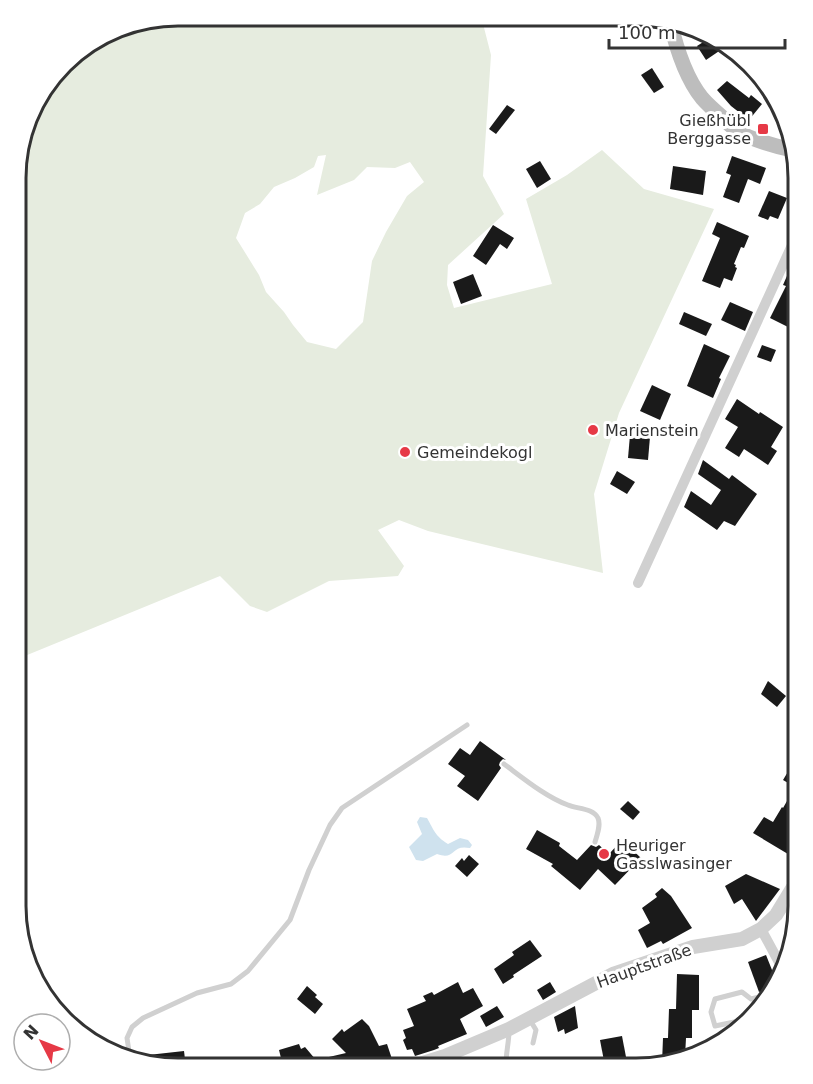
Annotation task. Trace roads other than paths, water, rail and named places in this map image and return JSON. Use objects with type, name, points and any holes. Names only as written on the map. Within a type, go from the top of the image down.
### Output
[{"type":"main road","points":[[672,30],[687,73],[700,96],[741,134],[785,149]]},
{"type":"street","points":[[638,583],[788,254]]},
{"type":"street","name":"Hauptstraße","points":[[439,1058],[509,1029],[613,974],[693,947],[742,939],[761,929],[776,915],[787,897]]},
{"type":"street","points":[[761,929],[777,959]]},
{"type":"lane","points":[[129,1050],[128,1038],[132,1027],[143,1018],[197,993],[231,984],[248,971],[290,920],[309,870],[330,825],[342,808],[467,725]]},
{"type":"lane","points":[[504,764],[536,788],[567,805],[592,812],[598,818],[599,828],[596,842]]},
{"type":"lane","points":[[735,1022],[715,1026],[711,1012],[715,999],[742,992],[751,999],[757,997]]},
{"type":"lane","points":[[529,1019],[536,1030],[533,1043]]},
{"type":"lane","points":[[507,1058],[509,1029]]},
{"type":"water","points":[[420,817],[427,818],[437,835],[448,844],[460,838],[468,840],[472,845],[470,848],[459,848],[451,854],[443,856],[437,854],[423,861],[416,860],[409,847],[422,834],[417,822]]},
{"type":"place","name":"Gießhübl Berggasse","points":[[763,129]]},
{"type":"place","name":"Marienstein","points":[[593,430]]},
{"type":"place","name":"Gemeindekogl","points":[[405,452]]},
{"type":"place","name":"Heuriger Gasslwasinger","points":[[604,854]]}]
